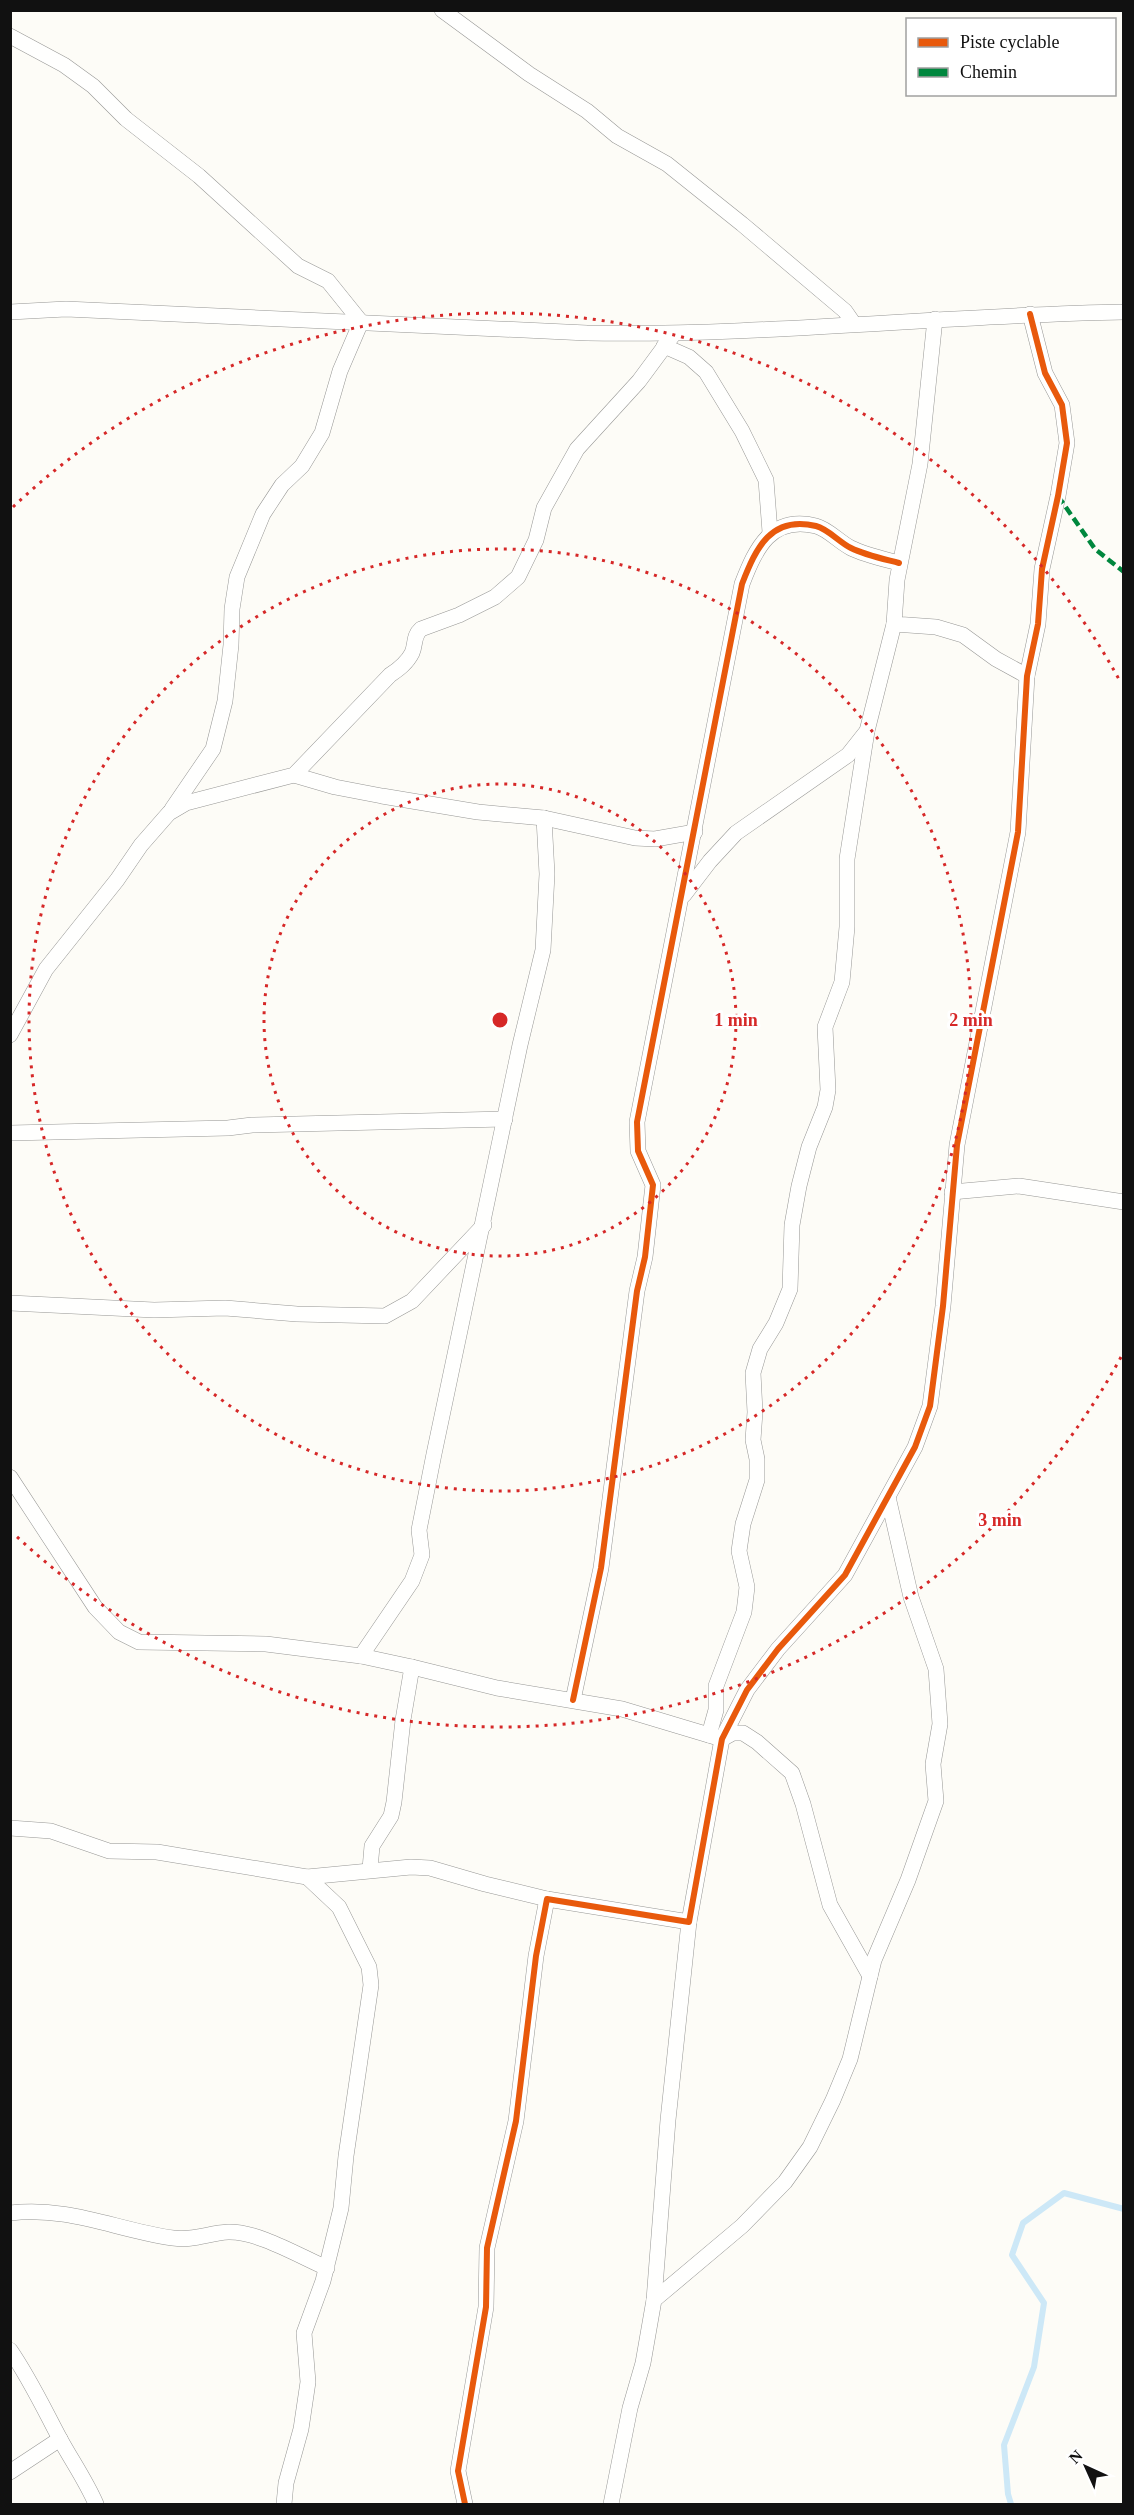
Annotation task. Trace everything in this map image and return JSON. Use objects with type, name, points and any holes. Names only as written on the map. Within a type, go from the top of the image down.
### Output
[{"type":"street","points":[[442,10],[529,74],[587,111],[618,136],[667,164],[844,311],[854,324]]},
{"type":"street","points":[[10,36],[64,65],[93,86],[126,119],[199,176],[298,266],[328,281],[361,322]]},
{"type":"street","points":[[10,312],[66,309],[587,333],[669,340],[854,324],[1030,314],[1124,312]]},
{"type":"street","points":[[716,1737],[778,1649],[845,1575],[915,1447],[930,1406],[943,1306],[957,1144],[1017,832],[1027,676],[1038,624],[1041,569],[1058,496],[1067,443],[1062,405],[1045,373],[1030,314]]},
{"type":"street","points":[[611,2505],[630,2409],[643,2363],[654,2300],[668,2120],[689,1922],[716,1737],[716,1686],[744,1612],[747,1587],[739,1551],[743,1524],[757,1480],[757,1459],[752,1424],[755,1412],[753,1373],[760,1349],[776,1323],[790,1290],[792,1225],[799,1186],[809,1147],[826,1098],[828,1069],[825,1027],[842,982],[847,927],[847,859],[867,730],[894,624],[899,563],[920,464],[935,320]]},
{"type":"street","points":[[10,1035],[46,969],[111,888],[141,845],[169,813],[213,749],[225,701],[232,609],[237,577],[263,514],[282,485],[302,466],[322,433],[340,371],[361,322]]},
{"type":"street","points":[[669,340],[706,372],[742,431],[766,480],[770,532]]},
{"type":"street","points":[[294,775],[390,675],[405,664],[414,647],[416,633],[495,597],[518,577],[536,540],[544,508],[577,449],[639,381],[669,340]]},
{"type":"street","points":[[573,1700],[601,1569],[653,1185],[638,1151],[637,1122],[683,897],[742,584],[752,557],[770,532],[790,524],[817,526],[852,548],[899,563]]},
{"type":"street","points":[[894,624],[936,627],[963,635],[996,659],[1027,676]]},
{"type":"street","points":[[683,897],[710,861],[736,833],[848,756],[867,730]]},
{"type":"street","points":[[169,813],[186,803],[294,775],[335,787],[382,796],[478,812],[544,818],[635,838],[655,839],[695,832]]},
{"type":"street","points":[[361,1656],[412,1581],[422,1555],[419,1530],[505,1119],[543,950],[547,874],[544,818]]},
{"type":"street","points":[[10,1133],[228,1128],[252,1125],[405,1120],[505,1119]]},
{"type":"street","points":[[952,1192],[1019,1186],[1124,1202]]},
{"type":"street","points":[[10,1303],[154,1310],[225,1308],[307,1315],[385,1316],[412,1301],[484,1225]]},
{"type":"street","points":[[10,1477],[95,1607],[119,1632],[139,1642],[266,1644],[361,1656],[497,1688],[622,1709],[716,1737],[743,1733],[758,1742],[792,1773],[803,1804],[830,1905],[870,1976]]},
{"type":"street","points":[[654,2300],[742,2226],[785,2182],[810,2147],[850,2059],[874,1960],[908,1880],[936,1801],[933,1764],[940,1724],[936,1669],[912,1597],[888,1497]]},
{"type":"street","points":[[370,1869],[372,1846],[391,1816],[394,1802],[403,1720],[412,1667]]},
{"type":"street","points":[[10,1828],[51,1831],[109,1851],[158,1852],[266,1872],[307,1877],[370,1869],[430,1868],[547,1899],[689,1922]]},
{"type":"street","points":[[284,2505],[286,2483],[302,2429],[308,2382],[304,2333],[327,2268],[341,2208],[346,2156],[371,1985],[369,1967],[339,1907],[307,1877]]},
{"type":"street","points":[[465,2505],[458,2471],[486,2307],[487,2248],[516,2121],[536,1956],[547,1899]]},
{"type":"street","points":[[10,2213],[36,2210],[75,2214],[171,2238],[189,2240],[228,2232],[252,2235],[327,2268]]},
{"type":"street","points":[[10,2350],[37,2392],[60,2439],[84,2478],[96,2505]]},
{"type":"street","points":[[10,2472],[60,2439]]},
{"type":"waterway","points":[[1011,2504],[1008,2494],[1004,2445],[1034,2367],[1044,2303],[1012,2255],[1023,2223],[1064,2193],[1124,2209]]},
{"type":"marked path","points":[[1058,496],[1095,549],[1124,572]]},
{"type":"cycle path","points":[[465,2504],[458,2471],[486,2307],[487,2248],[516,2121],[536,1956],[547,1899],[689,1922],[722,1739],[747,1690],[778,1649],[845,1575],[915,1447],[930,1406],[943,1306],[957,1145],[1018,832],[1027,676],[1038,624],[1042,569],[1067,443],[1062,405],[1045,373],[1030,314]]},
{"type":"cycle path","points":[[573,1700],[601,1568],[653,1185],[638,1151],[637,1122],[742,584],[753,558],[767,537],[787,525],[816,526],[856,550],[899,563]]}]
